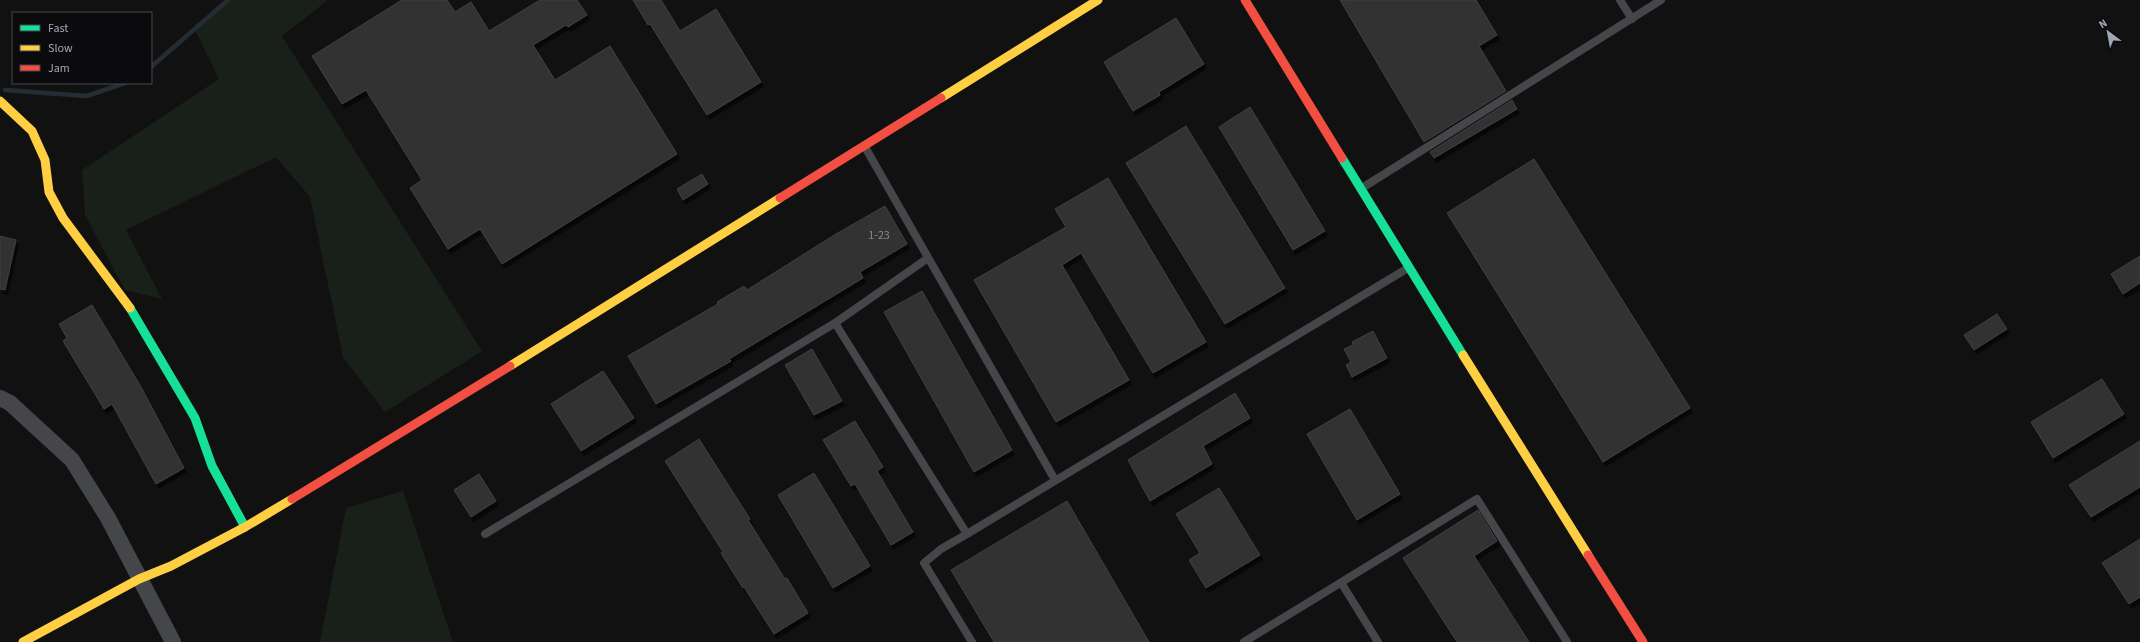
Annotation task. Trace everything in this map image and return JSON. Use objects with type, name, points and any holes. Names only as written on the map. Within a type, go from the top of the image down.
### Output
[{"type":"street","points":[[23,642],[139,579],[172,566],[245,527],[373,448],[436,412],[1098,0]]},
{"type":"street","points":[[1245,0],[1362,188],[1514,438],[1643,642]]},
{"type":"street","points":[[0,101],[32,132],[45,160],[49,192],[63,218],[126,302],[170,374],[195,418],[212,466],[245,527]]},
{"type":"street","points":[[0,398],[10,403],[72,460],[108,518],[173,642]]},
{"type":"lane","points":[[1620,0],[1632,18]]},
{"type":"lane","points":[[1362,188],[1662,0]]},
{"type":"lane","points":[[864,146],[1055,480]]},
{"type":"lane","points":[[485,534],[835,323],[928,258]]},
{"type":"lane","points":[[972,642],[924,563],[941,549],[1409,267]]},
{"type":"lane","points":[[835,323],[936,488],[967,534]]},
{"type":"lane","points":[[1244,642],[1342,584],[1477,499],[1567,642]]},
{"type":"lane","points":[[1342,584],[1378,642]]},
{"type":"shaded area","points":[[229,0],[328,0],[282,36],[482,351],[385,412],[343,357],[310,197],[276,157],[126,230],[162,299],[125,290],[85,215],[82,170],[219,79],[195,30]]},
{"type":"shaded area","points":[[403,491],[453,642],[320,642],[346,508]]},
{"type":"building","points":[[402,0],[447,0],[455,12],[471,2],[489,31],[540,0],[577,0],[587,15],[568,27],[566,25],[533,45],[555,80],[610,46],[677,154],[502,264],[480,229],[448,249],[410,188],[422,180],[366,90],[342,104],[312,56]]},
{"type":"building","points":[[633,0],[661,0],[680,31],[716,9],[761,82],[707,115],[650,24],[648,25]]},
{"type":"building","points":[[1340,0],[1476,0],[1497,35],[1479,46],[1506,91],[1424,142]]},
{"type":"building","points":[[1176,18],[1204,64],[1159,92],[1160,95],[1133,111],[1104,62]]},
{"type":"building","points":[[1512,100],[1517,109],[1434,158],[1430,152]]},
{"type":"building","points":[[1250,107],[1325,231],[1293,250],[1219,127]]},
{"type":"building","points":[[1186,126],[1285,288],[1225,324],[1126,163]]},
{"type":"building","points":[[1534,159],[1690,408],[1603,462],[1447,213]]},
{"type":"building","points":[[702,174],[708,184],[683,200],[677,189]]},
{"type":"building","points":[[1108,178],[1206,342],[1153,373],[1081,253],[1062,265],[1129,380],[1056,422],[974,280],[1066,227],[1055,209]]},
{"type":"building","points":[[885,206],[907,244],[860,272],[863,278],[729,359],[731,361],[656,404],[628,356],[718,304],[717,302],[744,286],[747,290],[836,234]]},
{"type":"building","points":[[0,236],[16,240],[5,290],[0,289]]},
{"type":"building","points":[[2140,256],[2140,283],[2123,294],[2111,274]]},
{"type":"building","points":[[922,291],[1012,450],[974,472],[884,312]]},
{"type":"building","points":[[92,305],[141,387],[184,468],[156,484],[112,404],[104,409],[63,341],[67,338],[59,324]]},
{"type":"building","points":[[1997,314],[2007,329],[1974,350],[1964,335]]},
{"type":"building","points":[[1373,331],[1387,358],[1352,377],[1346,365],[1351,362],[1344,349],[1353,345],[1352,342]]},
{"type":"building","points":[[812,349],[842,401],[814,415],[785,365]]},
{"type":"building","points":[[603,371],[634,418],[581,451],[551,404]]},
{"type":"building","points":[[2102,379],[2124,414],[2053,458],[2031,422]]},
{"type":"building","points":[[1235,393],[1250,418],[1203,446],[1212,464],[1150,501],[1128,460]]},
{"type":"building","points":[[1350,409],[1400,494],[1357,520],[1307,434]]},
{"type":"building","points":[[855,421],[883,467],[877,471],[913,532],[891,545],[855,484],[851,486],[823,440]]},
{"type":"building","points":[[699,439],[750,519],[748,520],[785,579],[787,578],[808,613],[774,634],[744,587],[743,588],[721,553],[723,552],[665,461]]},
{"type":"building","points":[[2140,441],[2140,487],[2091,517],[2069,485]]},
{"type":"building","points":[[814,473],[870,566],[833,588],[778,495]]},
{"type":"building","points":[[479,474],[496,501],[471,517],[454,490]]},
{"type":"building","points":[[1219,488],[1260,555],[1206,588],[1189,560],[1200,553],[1176,514]]},
{"type":"building","points":[[1067,501],[1149,642],[994,642],[951,570]]},
{"type":"building","points":[[1478,510],[1497,541],[1474,556],[1529,642],[1457,642],[1403,558]]},
{"type":"building","points":[[2140,539],[2140,597],[2129,604],[2102,563]]},
{"type":"waterway","points":[[152,66],[228,0]]},
{"type":"waterway","points":[[5,90],[87,96],[122,84]]},
{"type":"traffic: fast","points":[[1342,158],[1463,355]]},
{"type":"traffic: fast","points":[[130,308],[195,418],[212,466],[245,527]]},
{"type":"traffic: slow","points":[[941,98],[1098,0]]},
{"type":"traffic: slow","points":[[0,101],[32,131],[45,160],[49,192],[63,218],[130,308]]},
{"type":"traffic: slow","points":[[510,366],[780,198]]},
{"type":"traffic: slow","points":[[1463,355],[1588,555]]},
{"type":"traffic: slow","points":[[23,642],[139,579],[171,566],[245,527],[292,499]]},
{"type":"traffic: jam","points":[[1245,0],[1342,158]]},
{"type":"traffic: jam","points":[[780,198],[941,98]]},
{"type":"traffic: jam","points":[[292,499],[510,366]]},
{"type":"traffic: jam","points":[[1588,555],[1643,642]]}]
